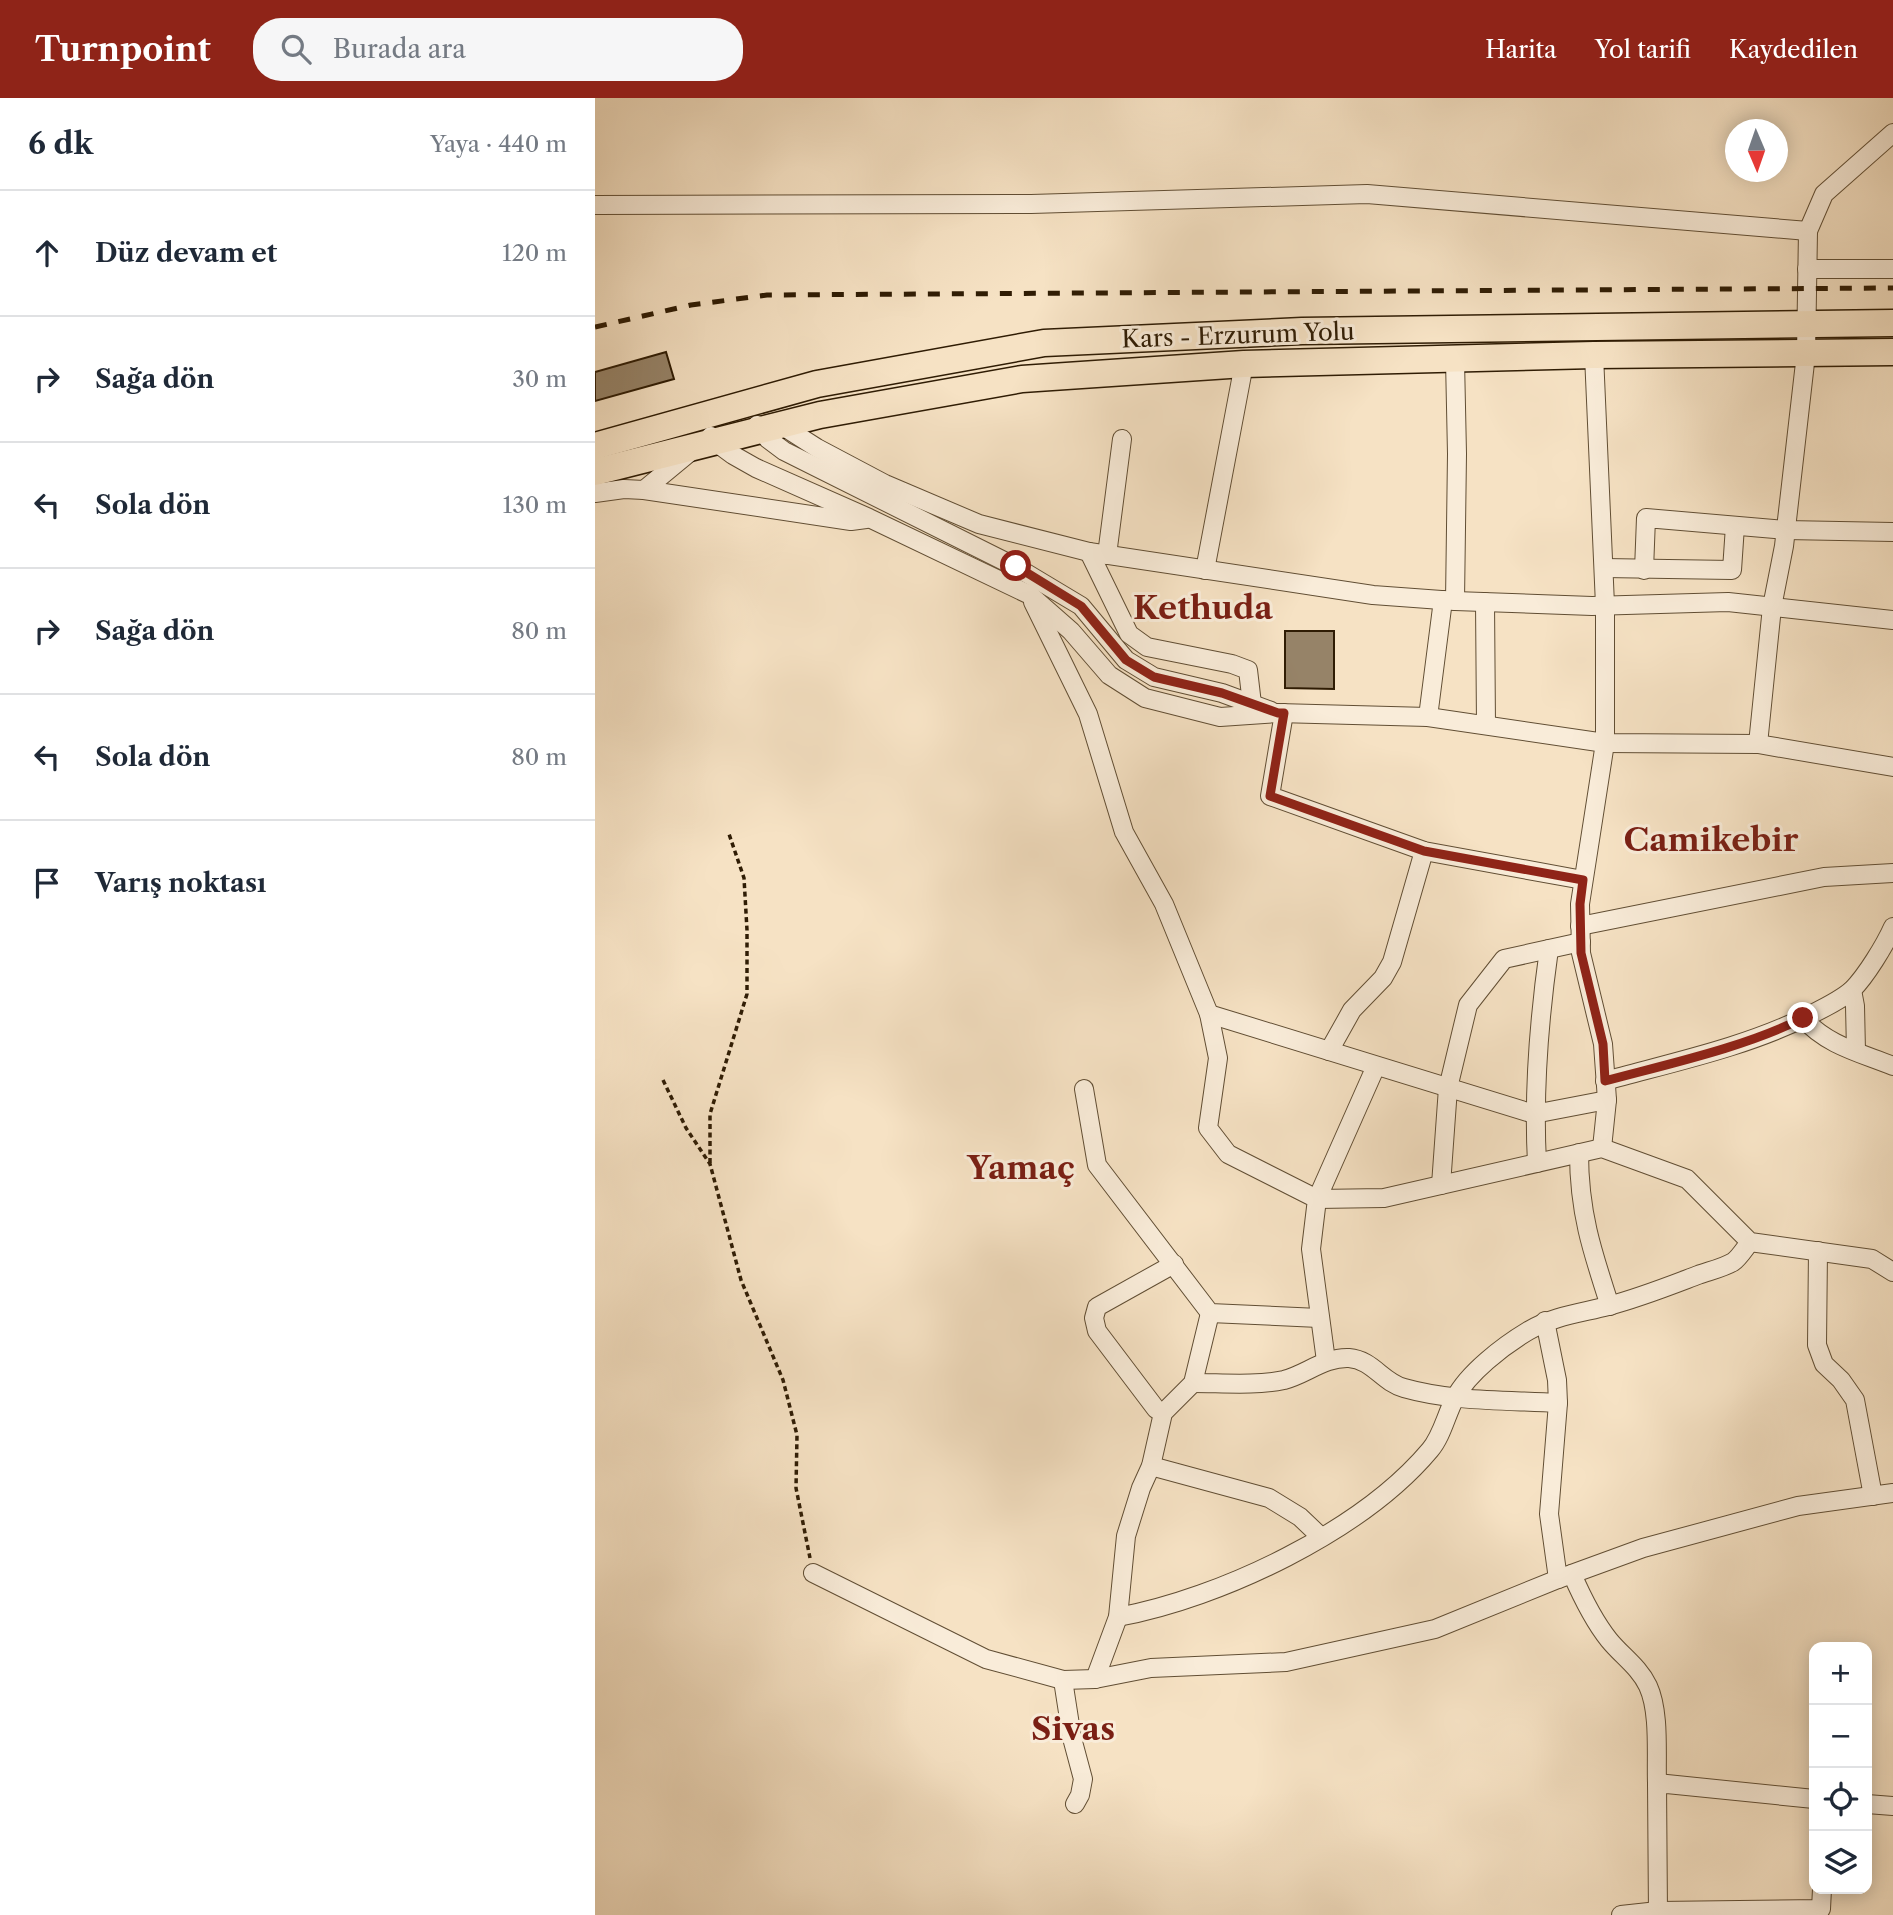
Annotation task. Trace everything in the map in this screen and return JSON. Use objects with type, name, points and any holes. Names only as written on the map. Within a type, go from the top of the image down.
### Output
[{"type":"highway","name":"Kars - Erzurum Yolu","points":[[595,446],[817,384],[1044,343],[1302,331],[1893,323]]},
{"type":"highway","name":"Kars - Erzurum Yolu","points":[[595,472],[820,415],[1022,379],[1244,364],[1594,355],[1893,352]]},
{"type":"street","points":[[1758,744],[1772,607],[1786,530],[1806,354],[1808,231],[1824,194],[1893,133]]},
{"type":"street","points":[[595,205],[1031,204],[1367,194],[1808,231]]},
{"type":"street","points":[[1807,269],[1893,269]]},
{"type":"street","points":[[1594,355],[1604,568],[1605,743],[1580,904],[1581,953],[1603,1044],[1607,1100],[1602,1148]]},
{"type":"street","points":[[1428,717],[1449,600],[1457,454],[1455,360]]},
{"type":"street","points":[[1205,570],[1244,364]]},
{"type":"street","points":[[747,403],[770,428],[784,451],[1016,566],[1081,606],[1126,660],[1154,677],[1222,693],[1281,713]]},
{"type":"street","points":[[700,416],[706,443]]},
{"type":"street","points":[[770,428],[885,484],[979,524],[1098,554],[1373,595],[1485,602],[1605,605],[1728,602],[1893,620]]},
{"type":"street","points":[[1122,439],[1098,554],[1129,634],[1147,647],[1232,664],[1248,670],[1252,704]]},
{"type":"street","points":[[644,490],[706,443]]},
{"type":"street","points":[[706,443],[1030,595],[1071,631],[1109,675],[1146,698],[1220,717],[1281,713],[1428,717],[1605,743],[1758,744],[1893,767]]},
{"type":"street","points":[[595,493],[644,490],[851,522],[869,518]]},
{"type":"street","points":[[1644,570],[1646,518],[1786,530],[1893,531]]},
{"type":"street","points":[[1604,568],[1732,570],[1735,526]]},
{"type":"street","points":[[1030,595],[1088,714],[1124,832],[1164,904],[1209,1014],[1218,1058],[1208,1128],[1228,1154],[1317,1199],[1384,1198],[1602,1148],[1687,1179],[1750,1242],[1872,1259],[1893,1272]]},
{"type":"street","points":[[1485,602],[1486,725]]},
{"type":"street","points":[[1281,713],[1270,796],[1424,851],[1583,880]]},
{"type":"street","points":[[1329,1051],[1352,1010],[1383,978],[1392,962],[1424,851]]},
{"type":"street","points":[[1441,1185],[1448,1088],[1468,1005],[1504,959],[1549,949],[1581,934],[1824,877],[1893,873]]},
{"type":"street","points":[[1605,1081],[1711,1052],[1788,1026],[1803,1018],[1852,990],[1885,944],[1893,927]]},
{"type":"street","points":[[1537,1163],[1534,1114],[1539,1028],[1549,949]]},
{"type":"street","points":[[1852,990],[1856,1051]]},
{"type":"street","points":[[1209,1014],[1534,1114],[1607,1100]]},
{"type":"street","points":[[1803,1018],[1831,1042],[1893,1066]]},
{"type":"street","points":[[1326,1361],[1311,1250],[1317,1199],[1376,1066]]},
{"type":"street","points":[[1084,1089],[1097,1166],[1210,1313],[1193,1383],[1163,1413],[1151,1466],[1126,1536],[1118,1617],[1094,1679]]},
{"type":"street","points":[[1579,1153],[1585,1223],[1610,1306]]},
{"type":"street","points":[[1118,1617],[1155,1610],[1199,1595],[1273,1563],[1355,1518],[1389,1493],[1434,1446],[1455,1396],[1469,1377],[1516,1338],[1545,1321],[1610,1306],[1734,1261],[1750,1242]]},
{"type":"street","points":[[1818,1251],[1817,1345],[1825,1364],[1842,1380],[1856,1400],[1873,1496]]},
{"type":"street","points":[[1163,1413],[1156,1409],[1097,1331],[1094,1318],[1097,1307],[1174,1264]]},
{"type":"street","points":[[1210,1313],[1319,1318]]},
{"type":"street","points":[[1545,1321],[1557,1380],[1558,1403],[1549,1514],[1565,1576],[1611,1642],[1636,1667],[1651,1694],[1657,1783],[1658,1913]]},
{"type":"street","points":[[1193,1383],[1270,1382],[1298,1375],[1326,1361],[1348,1358],[1362,1360],[1403,1388],[1455,1396],[1558,1403]]},
{"type":"street","points":[[1151,1466],[1269,1498],[1300,1517],[1321,1537]]},
{"type":"street","points":[[813,1573],[986,1660],[1063,1680],[1094,1679],[1151,1668],[1286,1662],[1435,1629],[1565,1576],[1643,1548],[1798,1506],[1893,1493]]},
{"type":"street","points":[[1063,1680],[1072,1738],[1083,1779],[1075,1804]]},
{"type":"street","points":[[1657,1783],[1809,1798]]},
{"type":"street","points":[[1872,1804],[1893,1806]]},
{"type":"street","points":[[1621,1915],[1821,1909],[1822,1894]]},
{"type":"path","points":[[729,834],[744,878],[747,994],[710,1114],[710,1164],[741,1280],[783,1380],[797,1435],[796,1488],[813,1573]]},
{"type":"path","points":[[663,1080],[686,1128],[710,1164]]},
{"type":"building","points":[[666,352],[674,379],[595,401],[595,372]]},
{"type":"building","points":[[1285,631],[1334,631],[1334,689],[1285,688]]},
{"type":"railway","points":[[595,327],[691,305],[767,295],[1893,288]]},
{"type":"district","name":"Kethuda","points":[[1203,607]]},
{"type":"district","name":"Camikebir","points":[[1711,839]]},
{"type":"district","name":"Yamaç","points":[[1021,1167]]},
{"type":"district","name":"Sivas","points":[[1073,1728]]},
{"type":"route","points":[[1016,566],[1081,606],[1126,660],[1154,677],[1222,693],[1284,713],[1270,796],[1424,851],[1583,880],[1580,904],[1581,953],[1603,1044],[1605,1081],[1711,1052],[1788,1026],[1803,1018]]}]
